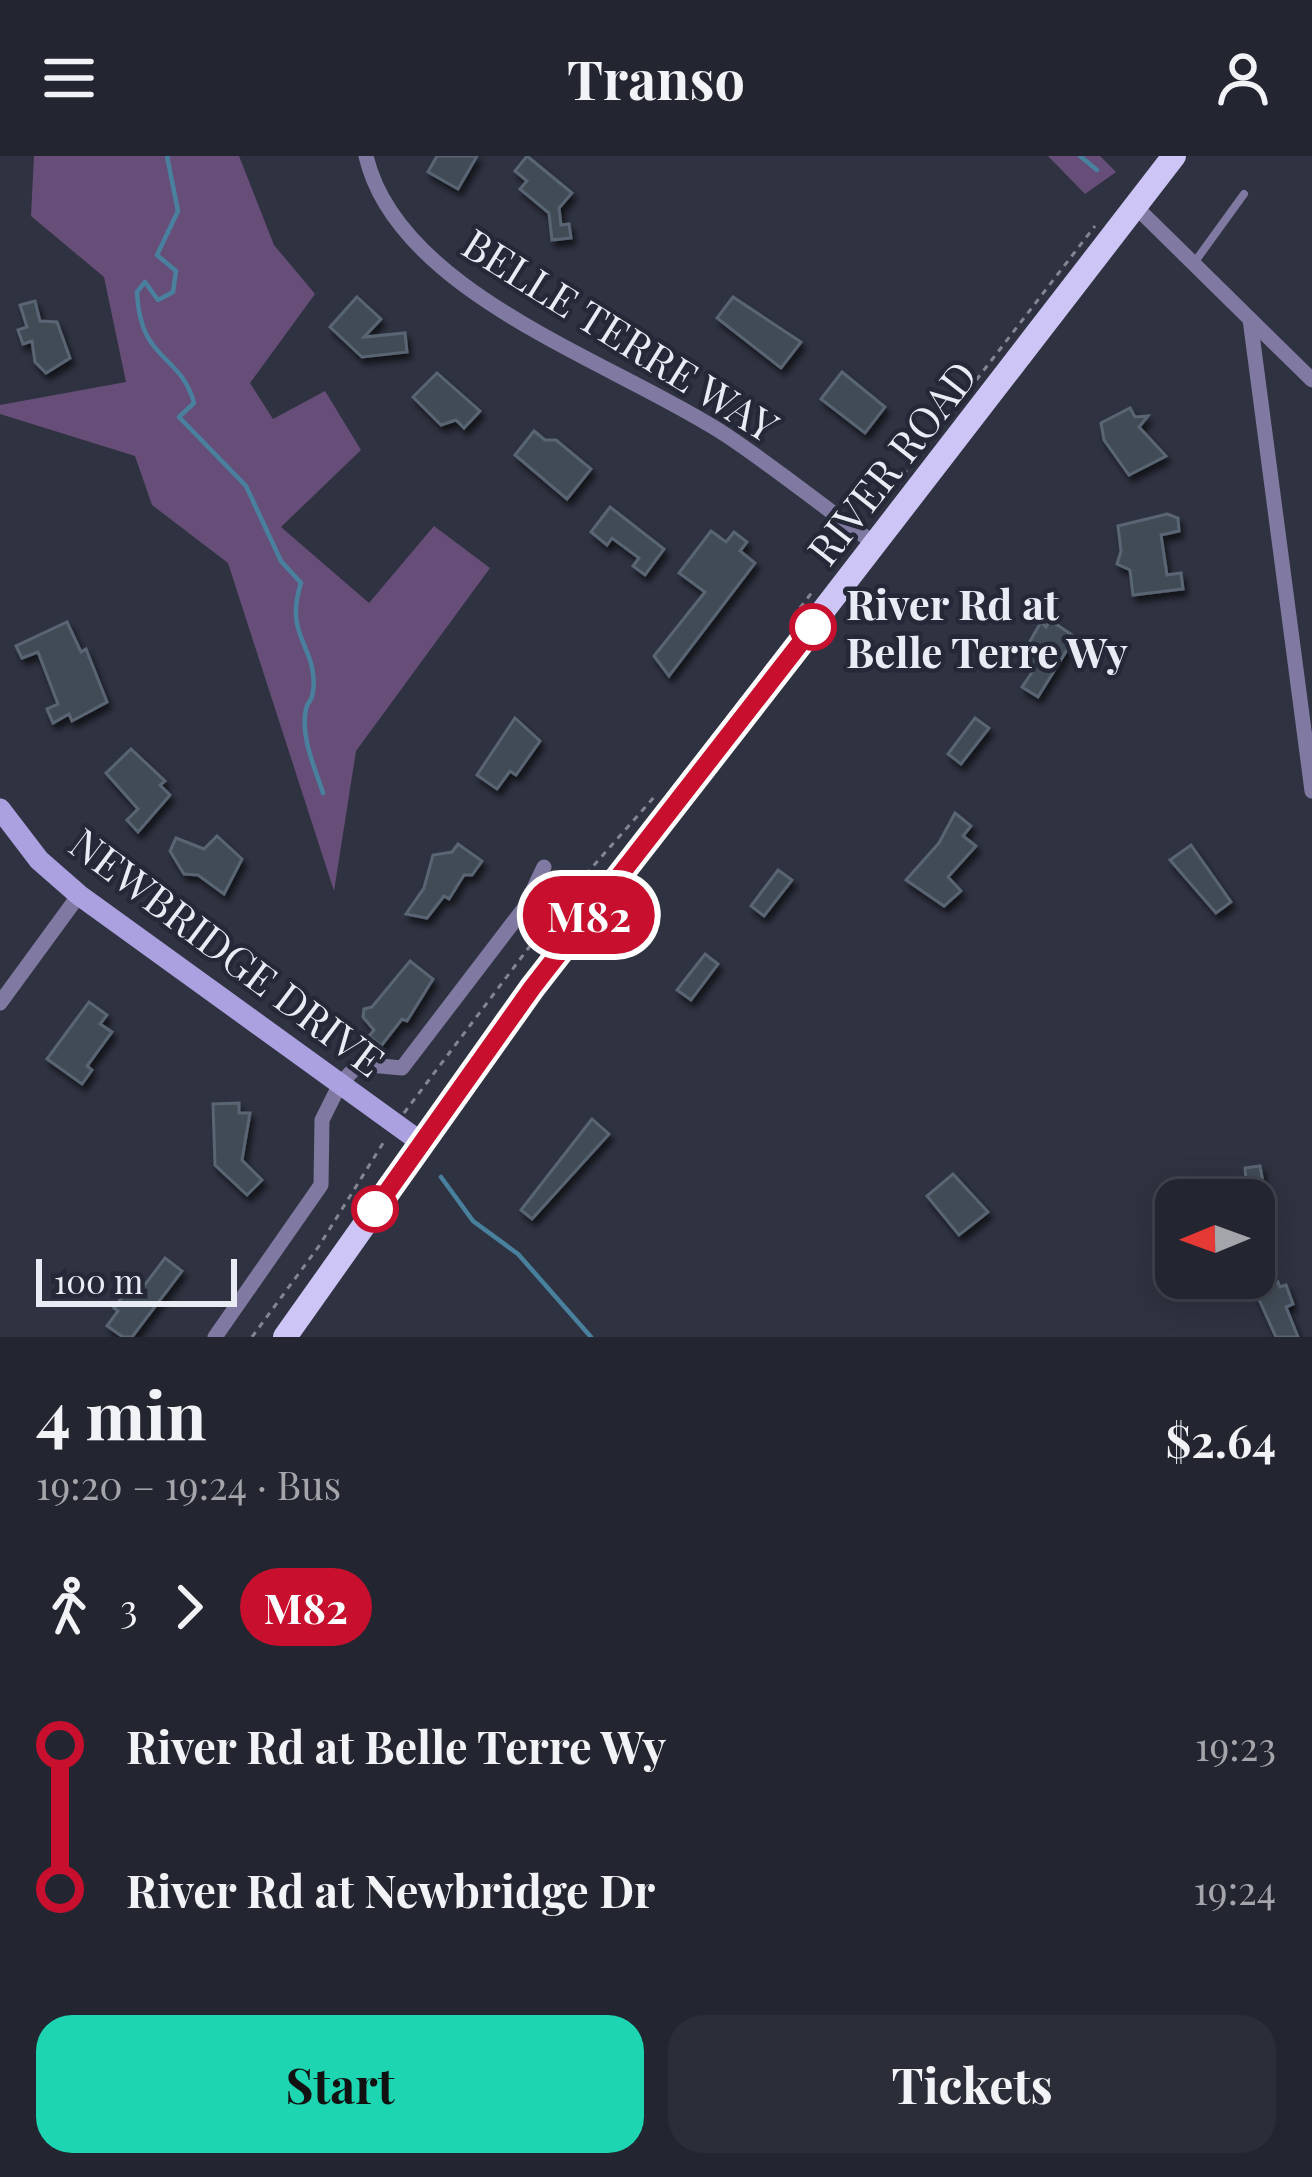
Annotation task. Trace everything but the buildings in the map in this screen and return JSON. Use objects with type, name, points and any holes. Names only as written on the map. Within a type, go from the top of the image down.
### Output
[{"type":"main road","name":"RIVER ROAD","points":[[285,1337],[532,988],[1174,156]]},
{"type":"street","name":"BELLE TERRE WAY","points":[[366,156],[381,199],[410,243],[464,287],[725,434],[875,544]]},
{"type":"street","points":[[1135,206],[1312,380]]},
{"type":"street","points":[[1250,320],[1312,791]]},
{"type":"street","name":"NEWBRIDGE DRIVE","points":[[0,809],[39,860],[79,895],[422,1143]]},
{"type":"street","points":[[215,1337],[321,1185],[322,1120],[340,1084],[359,1064],[402,1068],[525,907],[544,867]]},
{"type":"street","points":[[0,1003],[79,895]]},
{"type":"lane","points":[[1193,264],[1244,194]]},
{"type":"path","points":[[902,477],[1098,222]]},
{"type":"path","points":[[793,618],[819,584]]},
{"type":"path","points":[[251,1337],[319,1246],[395,1124],[585,874],[668,782]]},
{"type":"shaded area","points":[[34,156],[239,156],[274,245],[315,294],[250,383],[273,419],[325,391],[361,450],[281,527],[369,603],[434,526],[490,568],[356,751],[334,891],[228,563],[152,505],[135,456],[0,414],[0,405],[126,382],[104,277],[31,216]]},
{"type":"shaded area","points":[[1048,156],[1100,156],[1116,172],[1085,194]]},
{"type":"waterway","points":[[167,156],[178,211],[157,255],[176,271],[173,292],[158,300],[145,282],[137,292],[140,315],[153,345],[188,386],[194,403],[179,417],[246,486],[281,561],[301,583],[296,617],[313,677],[305,730],[323,793]]},
{"type":"waterway","points":[[1080,156],[1097,170]]},
{"type":"waterway","points":[[441,1177],[473,1221],[518,1254],[591,1337]]},
{"type":"bus line","name":"M82","points":[[375,1209],[532,988],[813,627]]},
{"type":"place","name":"River Rd at Belle Terre Wy","points":[[813,627]]}]
